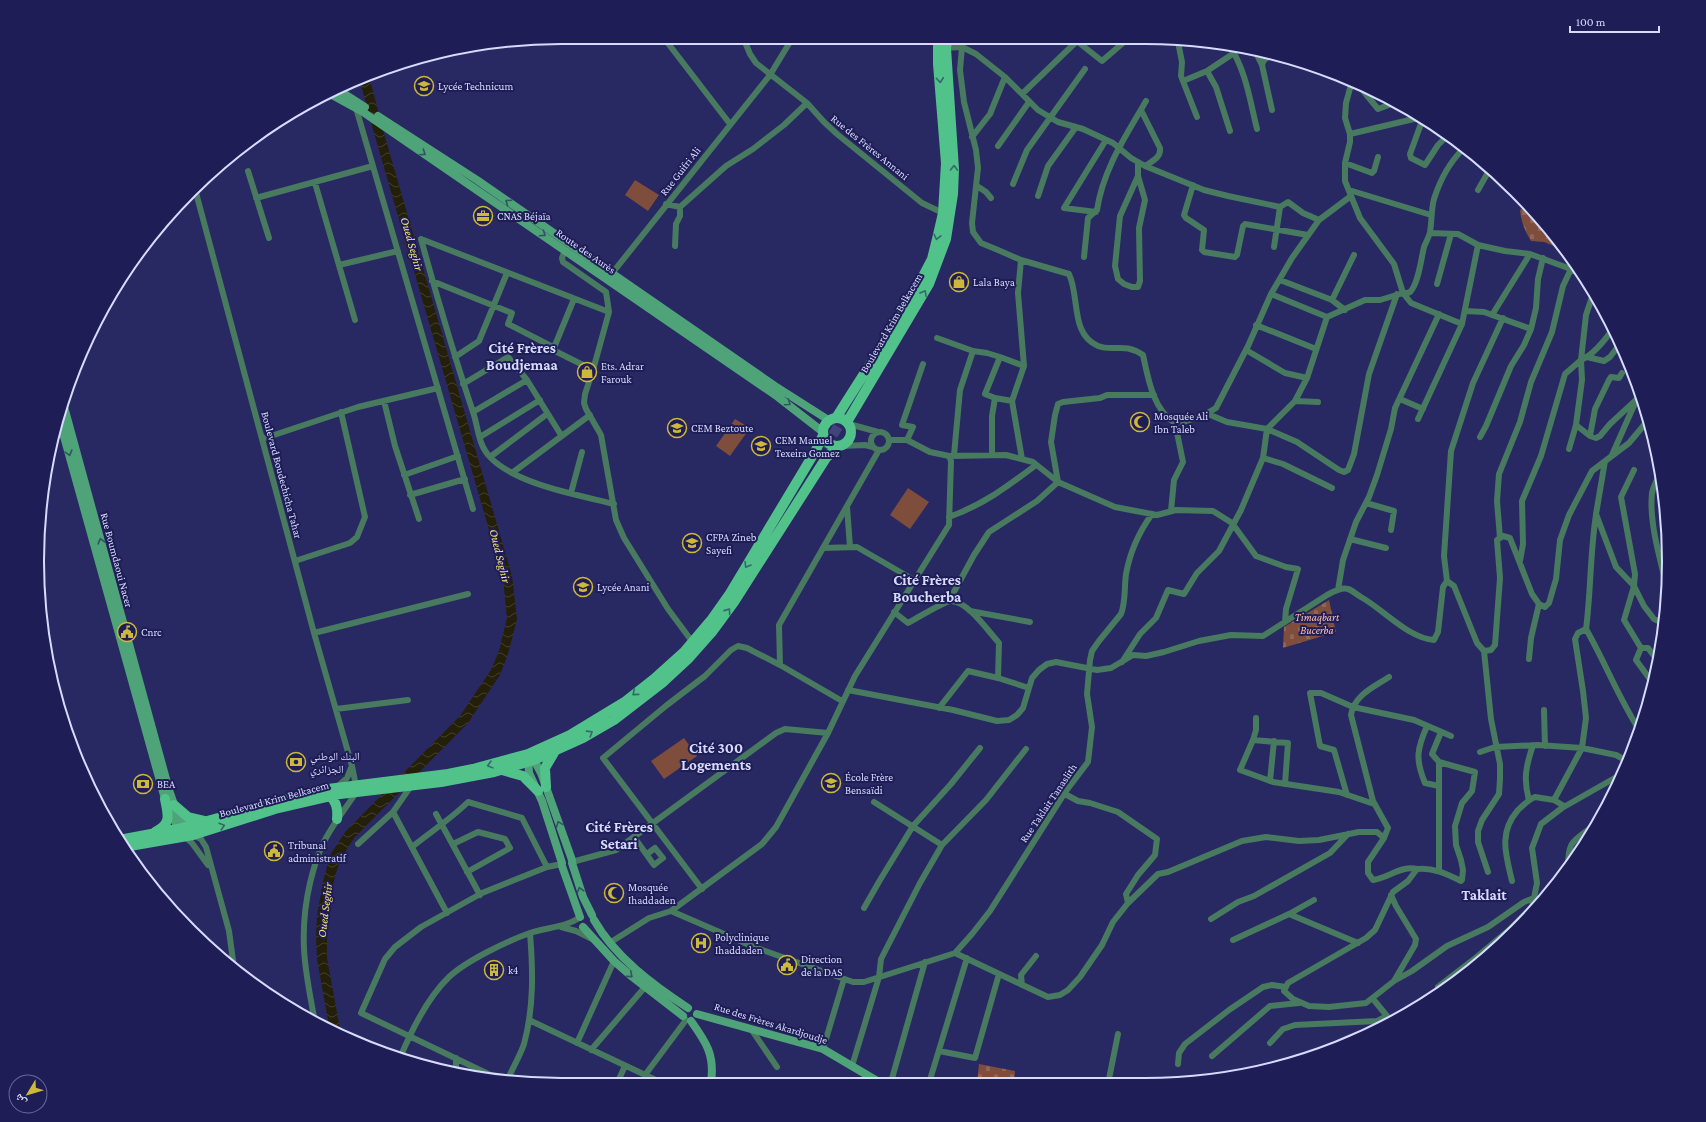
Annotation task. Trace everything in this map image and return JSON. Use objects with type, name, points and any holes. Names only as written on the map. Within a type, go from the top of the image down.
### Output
[{"type":"main road","name":"Boulevard Krim Belkacem","points":[[848,420],[912,306],[932,259],[943,213],[946,162],[942,45]]},
{"type":"main road","name":"Boulevard Krim Belkacem","points":[[833,419],[912,306],[935,270],[946,239],[953,188],[954,155],[942,45]]},
{"type":"main road","points":[[848,420],[833,419],[825,426],[823,433],[827,442],[840,446],[851,437],[851,428],[848,420],[888,346],[912,306]]},
{"type":"main road","name":"Boulevard Krim Belkacem","points":[[759,554],[823,433]]},
{"type":"main road","name":"Boulevard Krim Belkacem","points":[[125,839],[148,835],[185,832],[207,821],[305,793],[337,788],[474,777],[502,770],[583,738],[630,708],[689,658],[695,645],[712,619],[826,458],[840,446]]},
{"type":"main road","points":[[759,554],[825,448]]},
{"type":"main road","name":"Boulevard Krim Belkacem","points":[[413,782],[530,758],[626,701],[654,679],[684,652],[695,645]]},
{"type":"main road","points":[[502,770],[523,776],[542,789],[545,768],[555,750]]},
{"type":"main road","name":"Boulevard Krim Belkacem","points":[[129,846],[361,787]]},
{"type":"main road","points":[[330,796],[335,801],[337,806],[337,819]]},
{"type":"main road","points":[[148,835],[161,829],[167,821],[165,799]]},
{"type":"main road","points":[[174,805],[195,820],[207,821]]},
{"type":"street","points":[[669,44],[730,124]]},
{"type":"street","name":"Rue des Frères Annani","points":[[746,44],[756,63],[807,103],[824,122],[922,203],[943,213]]},
{"type":"street","name":"Rue Guifri Ali","points":[[610,277],[666,204],[770,75],[789,44]]},
{"type":"street","points":[[1022,94],[1075,44]]},
{"type":"street","points":[[1080,44],[1102,61],[1122,44]]},
{"type":"street","points":[[942,45],[962,47],[976,54],[1005,77],[1038,110],[1058,122],[1076,127],[1106,140],[1145,166],[1193,185],[1228,196],[1280,207],[1288,202],[1319,220]]},
{"type":"street","points":[[1179,45],[1182,62],[1181,76],[1197,117]]},
{"type":"street","points":[[962,47],[960,70],[964,102],[978,168],[972,223],[975,236],[981,242],[1021,260],[1068,274],[1073,284],[1080,328],[1087,338],[1099,346],[1112,348],[1125,347],[1136,350],[1143,355],[1154,395],[1161,411],[1174,423],[1182,462],[1174,480],[1171,511]]},
{"type":"street","points":[[1183,81],[1207,71],[1234,53],[1246,81],[1257,129]]},
{"type":"street","points":[[1258,57],[1262,64],[1272,110]]},
{"type":"street","points":[[1262,64],[1267,59]]},
{"type":"street","points":[[1013,184],[1027,150],[1049,117],[1085,69]]},
{"type":"street","points":[[1207,71],[1216,87],[1230,131]]},
{"type":"street","points":[[972,137],[990,114],[1005,77]]},
{"type":"street","points":[[1208,414],[1227,422],[1267,429],[1297,442],[1339,470],[1344,472],[1348,470],[1354,454],[1369,374],[1400,294],[1394,264],[1360,218],[1345,181],[1345,163],[1350,142],[1350,134],[1345,118],[1346,103],[1351,86]]},
{"type":"street","points":[[1364,93],[1376,107],[1380,109],[1389,105]]},
{"type":"street","name":"Route des Aurès","points":[[337,95],[474,178],[815,424],[823,433]]},
{"type":"street","points":[[1084,257],[1088,218],[1096,212],[1100,190],[1122,140],[1146,100]]},
{"type":"street","points":[[998,146],[1029,102]]},
{"type":"street","points":[[675,246],[676,224],[680,216],[680,207],[726,166],[753,149],[784,125],[807,103]]},
{"type":"street","points":[[361,109],[373,166],[473,509]]},
{"type":"street","points":[[1141,110],[1161,152],[1159,156],[1145,166]]},
{"type":"street","points":[[1350,134],[1413,119]]},
{"type":"street","points":[[1421,124],[1410,154],[1411,158],[1425,166],[1438,145],[1444,139]]},
{"type":"street","points":[[1038,196],[1048,166],[1076,127]]},
{"type":"street","name":"Route des Aurès","points":[[392,129],[565,250],[610,277],[774,386],[833,419]]},
{"type":"street","points":[[1096,212],[1064,208],[1106,140]]},
{"type":"street","points":[[1271,294],[1327,317],[1365,300],[1380,300],[1409,293],[1412,290],[1430,233],[1434,199],[1446,170],[1461,151]]},
{"type":"street","points":[[1345,163],[1372,173],[1378,157]]},
{"type":"street","points":[[1138,162],[1138,176],[1145,200],[1139,228],[1140,281],[1138,287],[1132,288],[1118,279],[1115,266],[1120,216],[1138,176]]},
{"type":"street","points":[[256,198],[373,166]]},
{"type":"street","points":[[248,171],[269,238]]},
{"type":"street","points":[[1478,190],[1487,173]]},
{"type":"street","points":[[315,183],[355,320]]},
{"type":"street","points":[[1193,185],[1184,215],[1204,230],[1202,250],[1204,252],[1234,257],[1237,255],[1243,226],[1245,224],[1308,235]]},
{"type":"street","points":[[977,186],[986,192],[991,198]]},
{"type":"street","points":[[1350,193],[1431,215]]},
{"type":"street","points":[[1174,423],[1189,421],[1208,414],[1216,408],[1246,350],[1271,294],[1319,220],[1350,193]]},
{"type":"street","name":"Boulevard Boudechicha Tahar","points":[[196,194],[314,633],[352,766],[361,787]]},
{"type":"street","points":[[666,204],[680,207]]},
{"type":"street","points":[[1274,247],[1280,207]]},
{"type":"street","points":[[1430,233],[1451,234],[1467,238],[1478,245],[1505,251],[1530,254],[1571,269],[1563,286],[1552,332],[1531,382],[1520,422],[1499,474],[1497,501],[1500,538],[1497,540],[1500,578],[1495,645],[1491,650],[1484,651]]},
{"type":"street","points":[[1437,284],[1451,234]]},
{"type":"street","points":[[609,312],[421,239],[463,384],[484,448],[490,457],[512,473],[544,486],[614,504]]},
{"type":"street","points":[[1418,419],[1462,324],[1465,310],[1464,305],[1478,245]]},
{"type":"street","points":[[565,250],[562,258],[563,262],[606,292],[609,312],[594,370],[585,394],[584,403],[601,435],[616,520],[624,538],[668,609],[695,645]]},
{"type":"street","points":[[339,265],[398,251]]},
{"type":"street","points":[[1492,315],[1530,254]]},
{"type":"street","points":[[1332,300],[1354,255]]},
{"type":"street","points":[[1480,437],[1486,426],[1510,366],[1524,345],[1531,329],[1536,308],[1538,279],[1543,258]]},
{"type":"street","points":[[1021,260],[1018,293],[1024,366],[1012,401],[1022,459]]},
{"type":"street","points":[[455,356],[479,341],[507,273]]},
{"type":"street","points":[[1280,280],[1332,300],[1345,310]]},
{"type":"street","points":[[432,281],[512,313],[508,324],[553,347],[552,350],[594,370]]},
{"type":"street","points":[[1400,294],[1411,303],[1462,324]]},
{"type":"street","points":[[553,347],[574,299]]},
{"type":"street","points":[[1569,449],[1576,425],[1584,358],[1586,315],[1591,300]]},
{"type":"street","points":[[1465,310],[1484,312],[1531,329]]},
{"type":"street","points":[[1338,590],[1343,560],[1356,522],[1366,503],[1377,475],[1391,428],[1395,408],[1439,314]]},
{"type":"street","points":[[1122,662],[1140,634],[1156,618],[1168,590],[1184,594],[1198,573],[1218,551],[1241,510],[1263,458],[1267,429],[1295,401],[1307,378],[1327,317]]},
{"type":"street","points":[[848,690],[997,721],[1009,720],[1017,715],[1023,708],[1032,678],[1047,664],[1056,662],[1097,670],[1111,668],[1133,655],[1146,656],[1199,641],[1231,636],[1263,636],[1327,595],[1338,590],[1347,589],[1376,606],[1412,633],[1424,639],[1434,640],[1438,632],[1443,588],[1447,581],[1444,556],[1451,451],[1473,384],[1503,318]]},
{"type":"street","points":[[1256,325],[1316,349]]},
{"type":"street","points":[[1520,561],[1523,544],[1522,501],[1541,456],[1565,374],[1598,347],[1610,333]]},
{"type":"street","points":[[937,338],[973,351],[987,353],[1024,366]]},
{"type":"street","points":[[1584,358],[1604,361],[1610,357],[1616,349]]},
{"type":"street","points":[[1246,350],[1285,373],[1307,378]]},
{"type":"street","points":[[611,942],[649,918],[671,911],[762,844],[772,832],[828,733],[855,676],[949,525],[951,461],[960,390],[973,351]]},
{"type":"street","points":[[463,384],[508,357],[527,380],[562,435]]},
{"type":"street","points":[[1000,358],[985,394],[995,398],[1012,401]]},
{"type":"street","points":[[907,440],[913,427],[902,425],[924,364]]},
{"type":"street","points":[[1590,436],[1595,409],[1609,380],[1611,377],[1620,377],[1622,373]]},
{"type":"street","points":[[473,412],[527,380]]},
{"type":"street","points":[[262,439],[341,412],[438,388]]},
{"type":"street","points":[[1058,482],[1051,442],[1058,404],[1063,402],[1100,398],[1107,395],[1154,395]]},
{"type":"street","points":[[992,455],[992,416],[995,398]]},
{"type":"street","points":[[1400,398],[1423,409]]},
{"type":"street","points":[[1576,425],[1590,436],[1596,438],[1600,436],[1636,399]]},
{"type":"street","points":[[480,437],[540,400]]},
{"type":"street","points":[[1612,456],[1637,400]]},
{"type":"street","points":[[384,401],[404,475],[419,519]]},
{"type":"street","points":[[1295,401],[1318,402]]},
{"type":"street","points":[[295,561],[350,543],[357,537],[365,517],[341,412]]},
{"type":"street","name":"Rue Boumdaoui Nacer","points":[[66,413],[174,805],[185,832]]},
{"type":"street","points":[[490,457],[548,414]]},
{"type":"street","points":[[512,473],[590,415]]},
{"type":"street","points":[[848,420],[884,433],[889,440]]},
{"type":"street","points":[[1500,538],[1503,536],[1510,538],[1532,594],[1539,604],[1545,607],[1549,603],[1556,579],[1560,540],[1569,515],[1592,471],[1629,443],[1644,426]]},
{"type":"street","name":"Rue Boumdaoui Nacer","points":[[62,428],[165,799],[170,813],[185,832]]},
{"type":"street","points":[[876,449],[871,440],[873,435],[878,432]]},
{"type":"street","points":[[889,440],[907,440],[930,452],[952,455],[1006,455],[1033,462],[1058,482],[1115,507],[1157,515],[1176,510],[1213,511],[1233,525],[1256,556],[1286,567],[1298,569],[1286,609],[1286,622]]},
{"type":"street","points":[[840,446],[865,444],[876,449],[886,447],[889,440]]},
{"type":"street","points":[[780,665],[779,625],[847,506],[876,449]]},
{"type":"street","points":[[571,493],[582,452]]},
{"type":"street","points":[[404,475],[458,456]]},
{"type":"street","points":[[1263,458],[1283,464],[1332,488]]},
{"type":"street","points":[[1605,461],[1592,544],[1590,598],[1586,629],[1600,652],[1628,712],[1636,724]]},
{"type":"street","points":[[949,517],[971,509],[994,496],[1036,465]]},
{"type":"street","points":[[1634,470],[1621,497],[1635,574],[1634,586],[1624,620],[1641,648]]},
{"type":"street","points":[[410,495],[465,479]]},
{"type":"street","points":[[894,612],[908,623],[949,601],[974,555],[989,532],[1037,501],[1058,482]]},
{"type":"street","points":[[1656,482],[1652,491],[1653,515],[1662,565]]},
{"type":"street","points":[[1366,503],[1394,511],[1391,530]]},
{"type":"street","points":[[847,506],[850,547]]},
{"type":"street","name":"Rue Taklait Tanaslith","points":[[955,953],[990,912],[1065,794],[1088,762],[1092,728],[1087,694],[1092,651],[1124,608],[1126,575],[1130,558],[1139,532],[1152,514]]},
{"type":"street","points":[[1596,514],[1616,567],[1634,586],[1644,606],[1654,619],[1659,621]]},
{"type":"street","points":[[1350,540],[1386,548]]},
{"type":"street","points":[[823,548],[857,547],[914,580]]},
{"type":"street","points":[[1447,581],[1454,586],[1477,643],[1484,651],[1486,681],[1495,746],[1500,764],[1499,794],[1482,820],[1478,831],[1478,842],[1488,872]]},
{"type":"street","points":[[314,633],[468,594]]},
{"type":"street","points":[[949,601],[959,602],[999,643],[998,678]]},
{"type":"street","points":[[1529,659],[1531,638],[1539,604]]},
{"type":"street","points":[[969,611],[1030,622]]},
{"type":"street","points":[[1554,800],[1582,748],[1586,718],[1575,639],[1578,633],[1586,629]]},
{"type":"street","points":[[702,889],[603,758],[705,676],[731,650],[738,646],[747,648],[780,665],[842,701]]},
{"type":"street","points":[[1641,648],[1648,648],[1653,654]]},
{"type":"street","points":[[1641,648],[1636,660],[1648,677]]},
{"type":"street","points":[[939,708],[968,671],[998,678],[1029,688]]},
{"type":"street","points":[[1389,676],[1357,699],[1352,707],[1351,715],[1374,804],[1388,828],[1384,838],[1368,862],[1368,873],[1373,880],[1381,879],[1404,869],[1412,868],[1417,870]]},
{"type":"street","points":[[1347,795],[1334,750],[1320,746],[1310,693],[1321,693],[1352,707],[1414,720],[1451,736]]},
{"type":"street","points":[[336,709],[408,700]]},
{"type":"street","points":[[1544,710],[1546,746]]},
{"type":"street","points":[[1256,718],[1256,730],[1253,740],[1240,770],[1270,781],[1339,792],[1374,804]]},
{"type":"street","points":[[1427,726],[1420,742],[1417,754],[1425,783],[1439,786]]},
{"type":"street","points":[[488,1073],[361,1013],[385,959],[395,946],[421,927],[480,895],[547,867],[562,864],[568,868],[572,862],[616,850],[776,733],[785,729],[828,733]]},
{"type":"street","points":[[1442,732],[1432,754],[1439,762],[1475,772],[1472,791],[1462,803],[1455,826],[1456,845],[1463,870],[1462,880],[1461,881],[1439,871],[1424,868],[1417,870],[1408,881],[1391,895],[1375,930],[1358,942],[1288,983],[1284,991],[1293,1000],[1309,1006],[1329,1007],[1366,1003],[1394,981],[1412,971],[1447,946],[1488,927],[1524,902],[1534,898]]},
{"type":"street","points":[[1253,740],[1288,743],[1285,784]]},
{"type":"street","points":[[1270,781],[1274,742]]},
{"type":"street","points":[[1480,752],[1495,746],[1533,745],[1582,748],[1616,755],[1623,759]]},
{"type":"street","points":[[1529,800],[1525,786],[1526,766],[1533,745]]},
{"type":"street","points":[[864,908],[913,826],[951,784],[980,748]]},
{"type":"street","points":[[852,1066],[879,977],[882,959],[920,883],[942,845],[986,800],[1026,749]]},
{"type":"street","points":[[530,758],[529,773],[542,789],[572,862],[583,897],[593,917],[617,950],[638,971],[688,1008],[694,1008],[697,1014],[696,1018],[687,1019],[645,1075]]},
{"type":"street","points":[[1439,762],[1439,871]]},
{"type":"street","points":[[337,788],[347,778],[352,766]]},
{"type":"street","name":"Boulevard Boudechicha Tahar","points":[[352,766],[361,787]]},
{"type":"street","points":[[1533,903],[1537,883],[1532,848],[1541,824],[1564,806],[1614,778]]},
{"type":"street","points":[[358,844],[393,812],[413,782]]},
{"type":"street","points":[[314,1015],[305,968],[304,917],[317,859],[326,838],[337,819],[361,787]]},
{"type":"street","points":[[542,789],[562,864],[577,906],[579,923],[614,961],[687,1019],[708,1047],[712,1067],[711,1078]]},
{"type":"street","points":[[1065,794],[1078,801],[1090,802],[1118,812],[1157,839],[1155,855],[1126,894],[1128,903]]},
{"type":"street","points":[[1512,881],[1506,853],[1506,831],[1512,816],[1529,800],[1535,797],[1554,800],[1564,806]]},
{"type":"street","points":[[412,847],[457,813],[468,802],[522,818],[547,867]]},
{"type":"street","points":[[874,802],[942,845]]},
{"type":"street","points":[[393,812],[447,913]]},
{"type":"street","points":[[436,814],[480,895]]},
{"type":"street","points":[[185,832],[210,868]]},
{"type":"street","points":[[185,832],[197,836],[203,842],[229,931],[233,960]]},
{"type":"street","points":[[452,844],[478,832],[505,840],[510,848],[468,872]]},
{"type":"street","points":[[671,911],[754,947],[853,982],[864,982],[955,953],[1048,997],[1060,995],[1068,990],[1080,977],[1102,945],[1113,922],[1128,903],[1158,874],[1168,872],[1242,841],[1266,837],[1305,841],[1319,840],[1359,832],[1377,832],[1384,838]]},
{"type":"street","points":[[1568,858],[1568,852],[1571,844],[1585,833]]},
{"type":"street","points":[[1211,919],[1238,902],[1254,896],[1330,853],[1348,834]]},
{"type":"street","points":[[634,837],[647,854]]},
{"type":"street","points":[[1391,895],[1416,939],[1415,945],[1394,981]]},
{"type":"street","points":[[1233,940],[1289,914],[1314,900]]},
{"type":"street","points":[[560,927],[574,917],[577,906]]},
{"type":"street","points":[[402,1053],[409,1036],[431,998],[449,977],[476,958],[530,933],[570,924],[586,913],[593,917]]},
{"type":"street","points":[[1289,914],[1358,942]]},
{"type":"street","points":[[560,927],[591,927],[593,917]]},
{"type":"street","points":[[560,927],[576,931],[596,941]]},
{"type":"street","points":[[509,1075],[523,1045],[531,1012],[533,971],[530,933]]},
{"type":"street","points":[[1443,983],[1491,945]]},
{"type":"street","points":[[1022,985],[1022,975],[1036,956]]},
{"type":"street","points":[[931,1078],[967,958]]},
{"type":"street","points":[[577,1043],[614,961]]},
{"type":"street","points":[[892,1078],[925,962]]},
{"type":"street","points":[[939,1051],[975,1058],[999,974]]},
{"type":"street","points":[[823,1049],[844,979]]},
{"type":"street","points":[[1178,1064],[1179,1053],[1185,1044],[1229,1010],[1263,987],[1272,985],[1286,987]]},
{"type":"street","points":[[591,1050],[645,987]]},
{"type":"street","points":[[1270,1043],[1283,1030],[1295,1025],[1377,1022],[1387,1016],[1372,998]]},
{"type":"street","points":[[1212,1056],[1270,1006],[1303,1003]]},
{"type":"street","points":[[687,1019],[684,1011],[688,1008]]},
{"type":"street","name":"Rue des Frères Akardjoudje","points":[[697,1014],[823,1049],[872,1078]]},
{"type":"street","points":[[529,1020],[652,1078]]},
{"type":"street","points":[[750,1028],[777,1067]]},
{"type":"street","points":[[1109,1078],[1118,1034]]},
{"type":"street","points":[[456,1058],[456,1067]]},
{"type":"street","points":[[619,1078],[625,1066]]},
{"type":"green space","points":[[635,180],[659,195],[648,211],[625,195]]},
{"type":"green space","points":[[1523,208],[1556,247],[1544,242],[1531,241],[1524,226],[1520,210]]},
{"type":"green space","points":[[735,419],[750,428],[730,456],[716,446]]},
{"type":"green space","points":[[908,488],[929,502],[910,529],[890,515]]},
{"type":"green space","name":"Timaqbart Bucerba","points":[[1329,600],[1336,632],[1283,648],[1284,627]]},
{"type":"green space","points":[[684,738],[697,756],[664,779],[651,761]]},
{"type":"green space","points":[[979,1064],[1015,1071],[1014,1078],[978,1078]]},
{"type":"water","name":"Oued Seghir","points":[[370,80],[383,130],[512,576],[517,619],[508,654],[500,675],[468,723],[354,838],[340,860],[333,884],[327,917],[327,958],[340,1029],[329,1023],[317,959],[317,916],[323,882],[330,855],[346,831],[460,716],[491,670],[499,651],[507,618],[503,578],[361,84]]},
{"type":"tunnel","points":[[825,448],[847,412]]},
{"type":"place","name":"Lycée Technicum","points":[[424,86]]},
{"type":"place","name":"CNAS Béjaïa","points":[[483,216]]},
{"type":"place","name":"Lala Baya","points":[[959,282]]},
{"type":"place","name":"Ets. Adrar Farouk","points":[[587,372]]},
{"type":"place","name":"Mosquée Ali Ibn Taleb","points":[[1140,422]]},
{"type":"place","name":"CEM Beztoute","points":[[677,428]]},
{"type":"place","name":"CEM Manuel Texeira Gomez","points":[[761,446]]},
{"type":"place","name":"CFPA Zineb Sayefi","points":[[692,543]]},
{"type":"place","name":"Lycée Anani","points":[[583,587]]},
{"type":"place","name":"Cnrc","points":[[127,632]]},
{"type":"place","name":"البنك الوطني الجزائري","points":[[296,762]]},
{"type":"place","name":"École Frère Bensaïdi","points":[[831,783]]},
{"type":"place","name":"BEA","points":[[143,784]]},
{"type":"place","name":"Tribunal administratif","points":[[274,851]]},
{"type":"place","name":"Mosquée Ihaddaden","points":[[614,893]]},
{"type":"place","name":"Polyclinique Ihaddaden","points":[[701,943]]},
{"type":"place","name":"Direction de la DAS","points":[[787,965]]},
{"type":"place","name":"k4","points":[[494,970]]},
{"type":"district","name":"Cité Frères Boudjemaa","points":[[522,356]]},
{"type":"district","name":"Cité Frères Boucherba","points":[[927,588]]},
{"type":"district","name":"Cité 300 Logements","points":[[716,756]]},
{"type":"district","name":"Cité Frères Setari","points":[[619,836]]},
{"type":"district","name":"Taklait","points":[[1484,895]]}]
